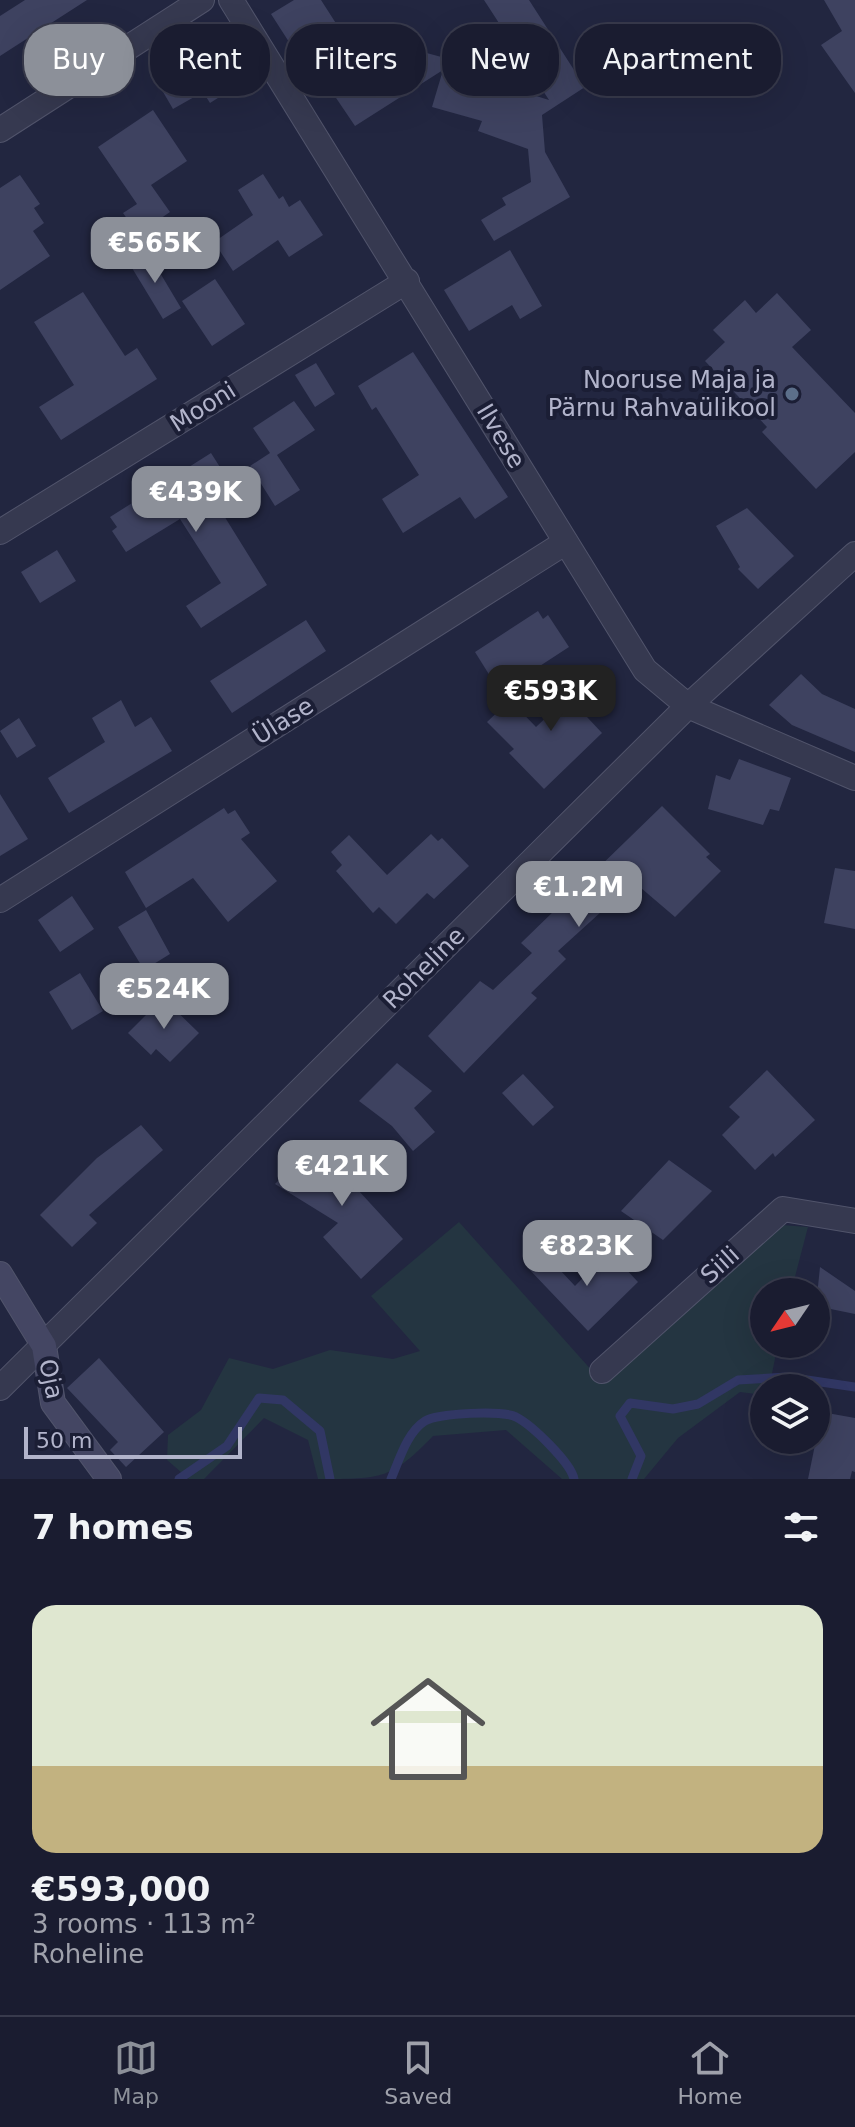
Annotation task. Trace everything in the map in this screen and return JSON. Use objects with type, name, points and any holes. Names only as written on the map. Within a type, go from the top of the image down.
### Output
[{"type":"street","points":[[0,130],[202,0]]},
{"type":"street","name":"Ilvese","points":[[231,0],[645,670],[688,706],[855,778]]},
{"type":"street","name":"Mooni","points":[[0,532],[407,281]]},
{"type":"street","name":"Ülase","points":[[0,900],[566,542]]},
{"type":"street","name":"Roheline","points":[[0,1388],[688,706],[855,554]]},
{"type":"street","name":"Siili","points":[[602,1371],[783,1209],[855,1221]]},
{"type":"street","name":"Oja","points":[[0,1274],[44,1346],[53,1403],[109,1479]]},
{"type":"shaded area","points":[[459,1222],[603,1383],[782,1225],[808,1227],[795,1278],[750,1278],[750,1358],[775,1358],[772,1374],[750,1374],[750,1393],[740,1392],[678,1438],[644,1479],[562,1479],[506,1430],[433,1436],[407,1461],[384,1474],[318,1479],[308,1440],[264,1418],[204,1479],[189,1479],[167,1460],[168,1435],[201,1410],[229,1358],[273,1369],[330,1350],[393,1359],[420,1351],[371,1296]]},
{"type":"building","points":[[25,0],[87,0],[50,24],[24,24],[24,41],[0,56],[0,16]]},
{"type":"building","points":[[294,0],[321,0],[336,24],[286,24],[286,37],[271,14]]},
{"type":"building","points":[[484,0],[529,0],[544,24],[500,24]]},
{"type":"building","points":[[824,0],[855,0],[855,93],[821,45],[842,31]]},
{"type":"building","points":[[559,47],[575,71],[575,94],[542,115],[545,152],[570,197],[494,241],[481,220],[506,205],[502,198],[531,182],[528,149],[478,131],[482,121],[432,107],[442,73],[442,96],[536,96],[549,100],[546,96],[559,96]]},
{"type":"building","points":[[426,53],[442,57],[442,71],[426,81]]},
{"type":"building","points":[[165,96],[196,96],[173,109]]},
{"type":"building","points":[[206,96],[221,96],[210,103]]},
{"type":"building","points":[[335,96],[402,96],[355,126]]},
{"type":"building","points":[[153,110],[187,161],[151,185],[170,212],[138,234],[123,213],[137,204],[98,147]]},
{"type":"building","points":[[263,174],[279,199],[283,196],[289,207],[300,200],[323,235],[289,257],[278,240],[233,271],[214,242],[253,215],[238,190]]},
{"type":"building","points":[[20,175],[40,204],[34,208],[44,223],[33,231],[50,256],[0,290],[0,188]]},
{"type":"building","points":[[510,250],[542,306],[520,319],[512,305],[469,331],[444,290]]},
{"type":"building","points":[[147,251],[181,308],[163,319],[129,263]]},
{"type":"building","points":[[215,279],[245,324],[212,346],[182,301]]},
{"type":"building","points":[[83,292],[125,356],[137,348],[157,379],[61,440],[39,407],[74,385],[34,322]]},
{"type":"building","name":"Nooruse Maja ja Pärnu Rahvaülikool","points":[[777,293],[811,330],[792,347],[855,413],[855,452],[816,489],[762,432],[767,427],[705,361],[725,342],[713,330],[745,300],[756,313]]},
{"type":"building","points":[[413,352],[508,497],[475,519],[460,497],[403,533],[382,499],[419,475],[376,407],[372,410],[358,386]]},
{"type":"building","points":[[316,363],[335,394],[315,407],[295,375]]},
{"type":"building","points":[[294,401],[315,430],[277,455],[300,490],[275,506],[250,466],[270,453],[253,428]]},
{"type":"building","points":[[211,453],[232,486],[213,498],[267,585],[201,628],[186,606],[221,583],[180,519],[126,552],[112,531],[117,527],[110,517]]},
{"type":"building","points":[[747,508],[794,556],[758,589],[738,569],[740,567],[716,526]]},
{"type":"building","points":[[57,550],[76,581],[40,603],[21,572]]},
{"type":"building","points":[[538,611],[543,619],[548,615],[569,647],[500,692],[475,652]]},
{"type":"building","points":[[306,620],[326,651],[232,713],[210,681]]},
{"type":"building","points":[[801,674],[822,694],[855,709],[855,752],[792,725],[769,705]]},
{"type":"building","points":[[588,678],[607,697],[587,717],[602,733],[544,789],[509,753],[514,749],[487,722],[510,700],[536,727]]},
{"type":"building","points":[[121,700],[135,727],[151,717],[172,751],[69,813],[48,778],[105,742],[92,718]]},
{"type":"building","points":[[19,718],[36,746],[17,758],[0,731]]},
{"type":"building","points":[[739,759],[791,778],[779,811],[770,809],[763,825],[708,809],[716,775],[730,780]]},
{"type":"building","points":[[0,794],[28,839],[0,856]]},
{"type":"building","points":[[662,806],[710,854],[706,857],[721,871],[675,917],[634,882],[558,951],[566,959],[531,993],[537,998],[464,1073],[428,1036],[480,981],[493,990],[532,953],[521,943]]},
{"type":"building","points":[[224,808],[228,814],[235,810],[250,833],[241,839],[277,881],[228,922],[193,878],[146,908],[125,872]]},
{"type":"building","points":[[431,834],[438,841],[442,838],[469,866],[434,899],[427,893],[396,924],[379,907],[373,913],[336,871],[342,865],[331,852],[349,835],[387,875]]},
{"type":"building","points":[[835,868],[855,871],[855,929],[824,923]]},
{"type":"building","points":[[72,896],[94,929],[60,952],[38,920]]},
{"type":"building","points":[[146,910],[170,954],[144,970],[118,927]]},
{"type":"building","points":[[80,973],[103,1011],[72,1030],[49,992]]},
{"type":"building","points":[[163,998],[199,1033],[170,1062],[156,1049],[151,1055],[128,1033]]},
{"type":"building","points":[[397,1063],[432,1091],[414,1108],[435,1132],[413,1151],[392,1126],[359,1101]]},
{"type":"building","points":[[767,1070],[815,1120],[775,1157],[773,1153],[755,1170],[722,1135],[740,1117],[729,1107]]},
{"type":"building","points":[[523,1074],[554,1107],[533,1126],[502,1093]]},
{"type":"building","points":[[141,1125],[163,1150],[89,1215],[97,1223],[72,1247],[40,1215],[97,1158]]},
{"type":"building","points":[[317,1142],[358,1168],[347,1178],[403,1239],[361,1279],[323,1237],[338,1223],[275,1184]]},
{"type":"building","points":[[669,1160],[712,1191],[663,1240],[621,1211]]},
{"type":"building","points":[[609,1251],[638,1282],[588,1331],[528,1268],[544,1253],[575,1286]]},
{"type":"building","points":[[820,1267],[855,1291],[855,1314],[830,1309],[830,1278],[819,1278]]},
{"type":"building","points":[[99,1358],[164,1432],[126,1467],[110,1450],[118,1442],[67,1388]]},
{"type":"building","points":[[830,1414],[855,1418],[855,1472],[852,1471],[850,1479],[808,1479],[813,1454],[830,1454]]},
{"type":"waterway","points":[[632,1479],[641,1456],[620,1416],[630,1403],[673,1409],[698,1404],[738,1380],[787,1377],[855,1387]]},
{"type":"waterway","points":[[179,1479],[227,1446],[259,1398],[283,1400],[320,1431],[330,1479]]},
{"type":"waterway","points":[[391,1479],[408,1439],[425,1421],[456,1414],[485,1413],[509,1415],[523,1421],[559,1454],[574,1479]]},
{"type":"place","name":"Nooruse Maja ja Pärnu Rahvaülikool","points":[[792,394]]}]
